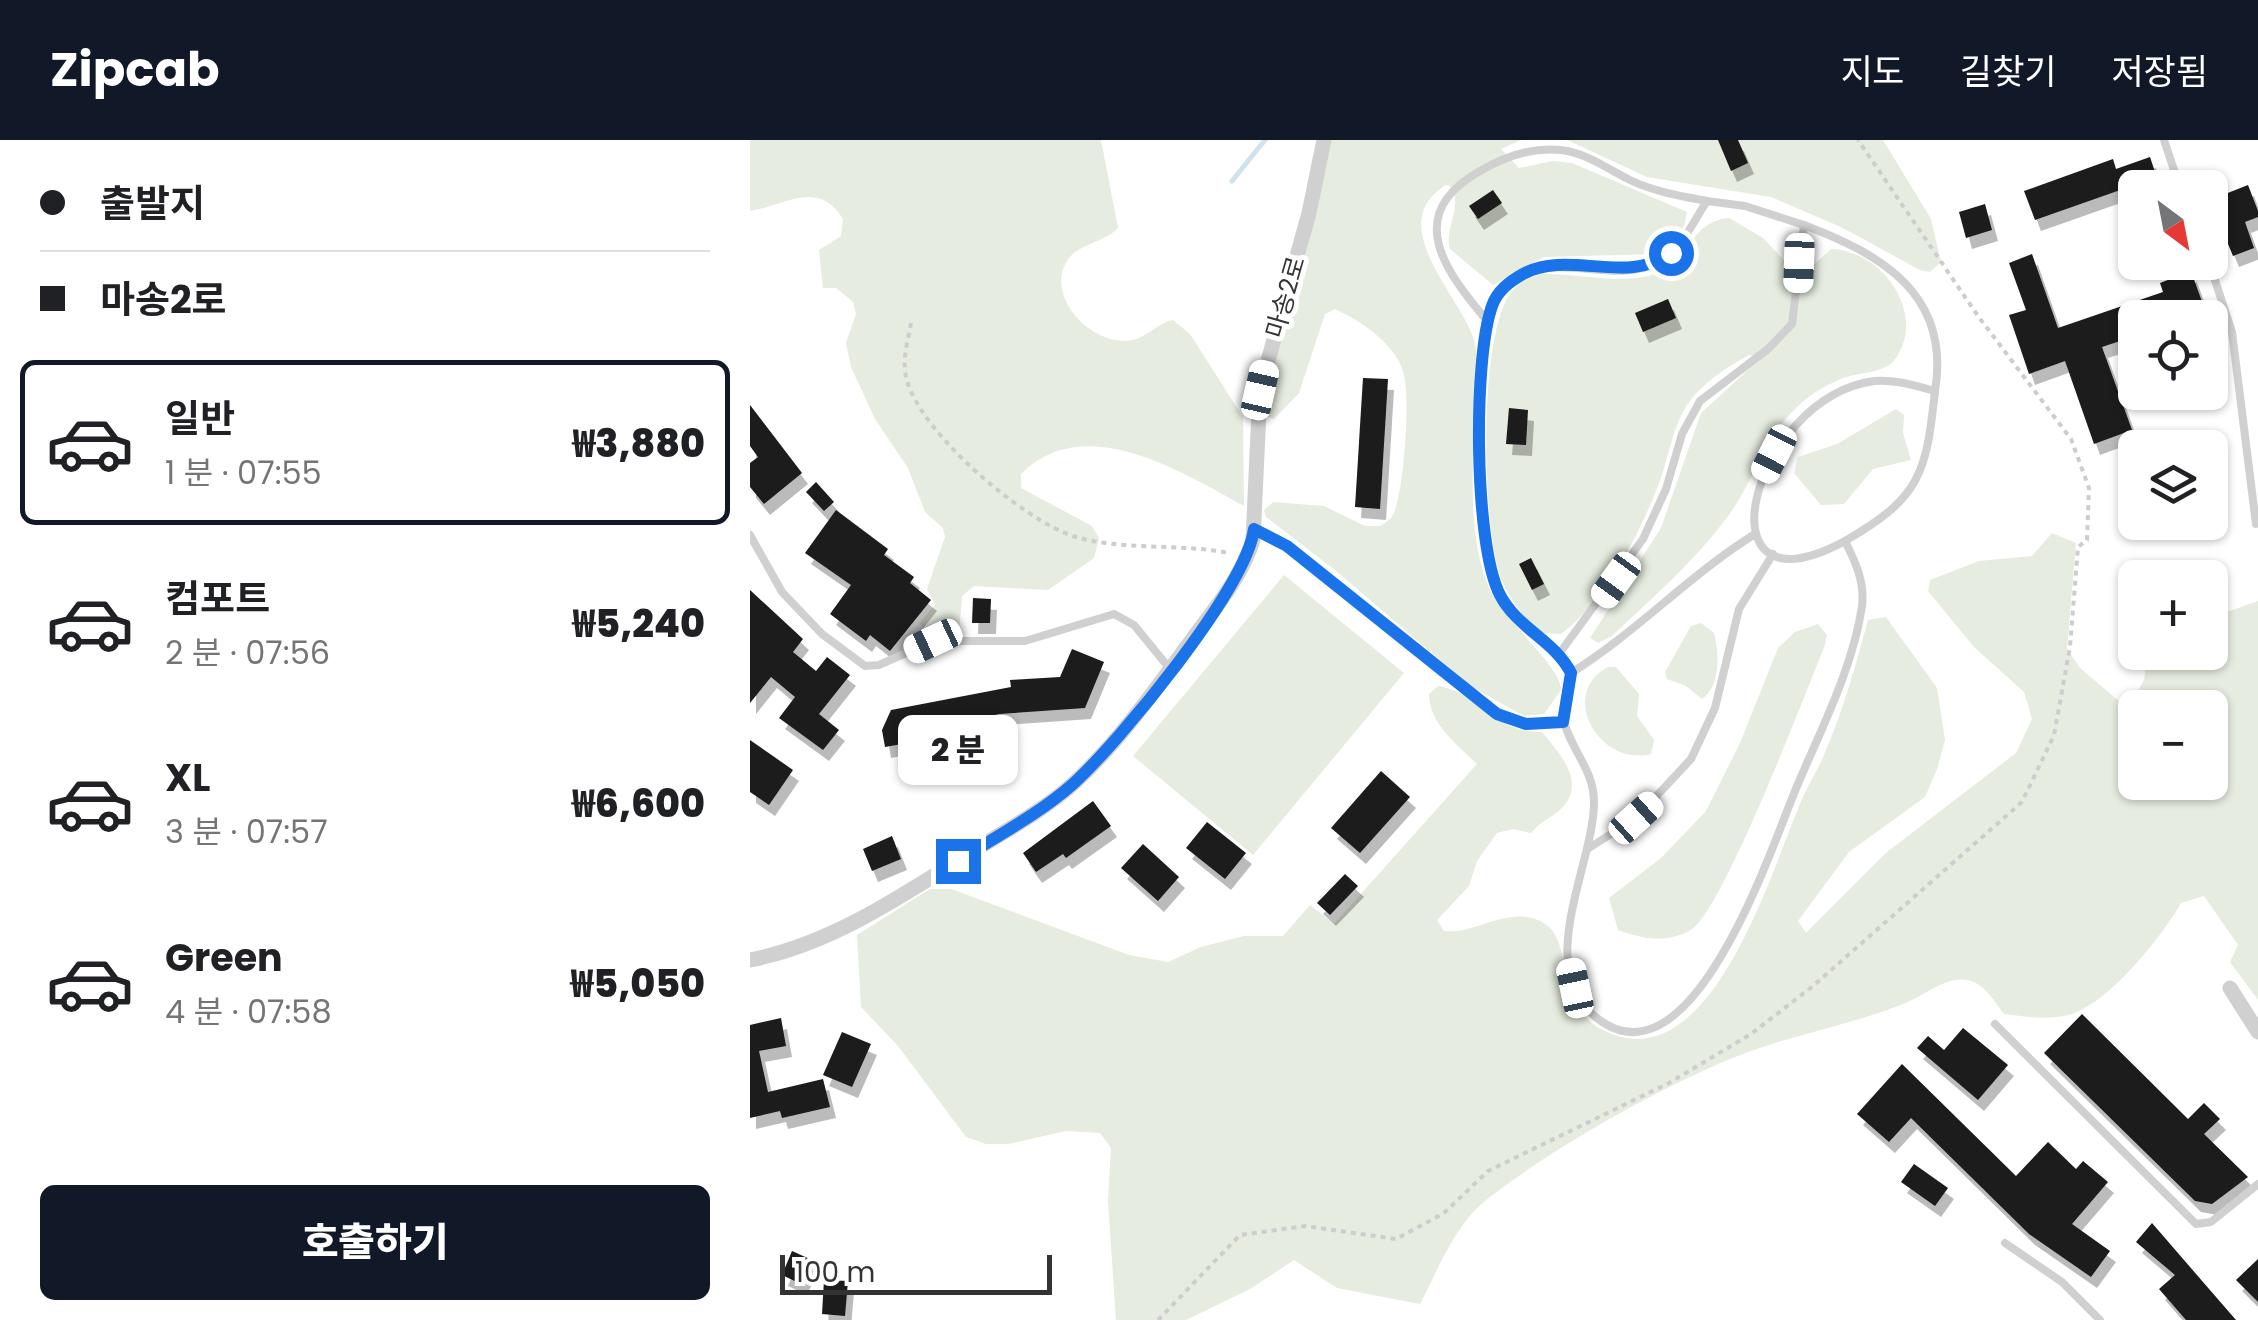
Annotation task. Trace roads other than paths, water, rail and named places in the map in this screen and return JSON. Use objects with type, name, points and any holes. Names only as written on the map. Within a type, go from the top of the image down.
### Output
[{"type":"street","name":"마송2로","points":[[750,960],[829,935],[1026,818],[1093,764],[1170,669],[1248,557],[1254,529],[1260,390],[1309,213],[1324,140]]},
{"type":"street","points":[[2230,988],[2258,1032]]},
{"type":"lane","points":[[2164,140],[2174,170]]},
{"type":"lane","points":[[1488,322],[1448,267],[1436,223],[1446,198],[1493,163],[1536,150],[1562,150],[1651,188],[1745,206],[1804,225],[1868,253],[1920,303],[1937,332],[1936,391],[1930,444],[1918,479],[1874,524],[1800,562],[1787,562],[1756,534],[1752,508],[1764,473],[1784,439],[1812,410],[1847,388],[1870,382],[1936,391]]},
{"type":"lane","points":[[1707,201],[1681,240],[1660,262],[1618,268],[1542,266],[1508,284],[1498,294],[1488,322],[1480,480],[1491,572],[1509,609],[1537,640],[1559,654],[1571,673],[1563,722],[1593,787],[1588,849],[1568,931],[1575,988],[1587,1009],[1610,1026],[1626,1031],[1655,1027],[1678,1013],[1734,938],[1830,706],[1862,607],[1860,577],[1845,541]]},
{"type":"lane","points":[[1559,654],[1643,539],[1666,490],[1682,434],[1700,401],[1768,349],[1792,324],[1804,225]]},
{"type":"lane","points":[[2215,280],[2232,332],[2256,524]]},
{"type":"lane","points":[[1254,529],[1295,552],[1497,714],[1526,724],[1563,722]]},
{"type":"lane","points":[[1571,673],[1623,639],[1685,583],[1756,534]]},
{"type":"lane","points":[[750,535],[782,592],[822,634],[865,666],[878,665],[933,641],[1025,640],[1114,614],[1134,625],[1170,669]]},
{"type":"lane","points":[[1588,849],[1636,818],[1691,759],[1715,708],[1732,626],[1774,554]]},
{"type":"lane","points":[[1995,1024],[2196,1224],[2210,1222],[2258,1184]]},
{"type":"lane","points":[[2005,1243],[2062,1282],[2100,1320]]},
{"type":"waterway","points":[[1232,181],[1265,140]]}]
